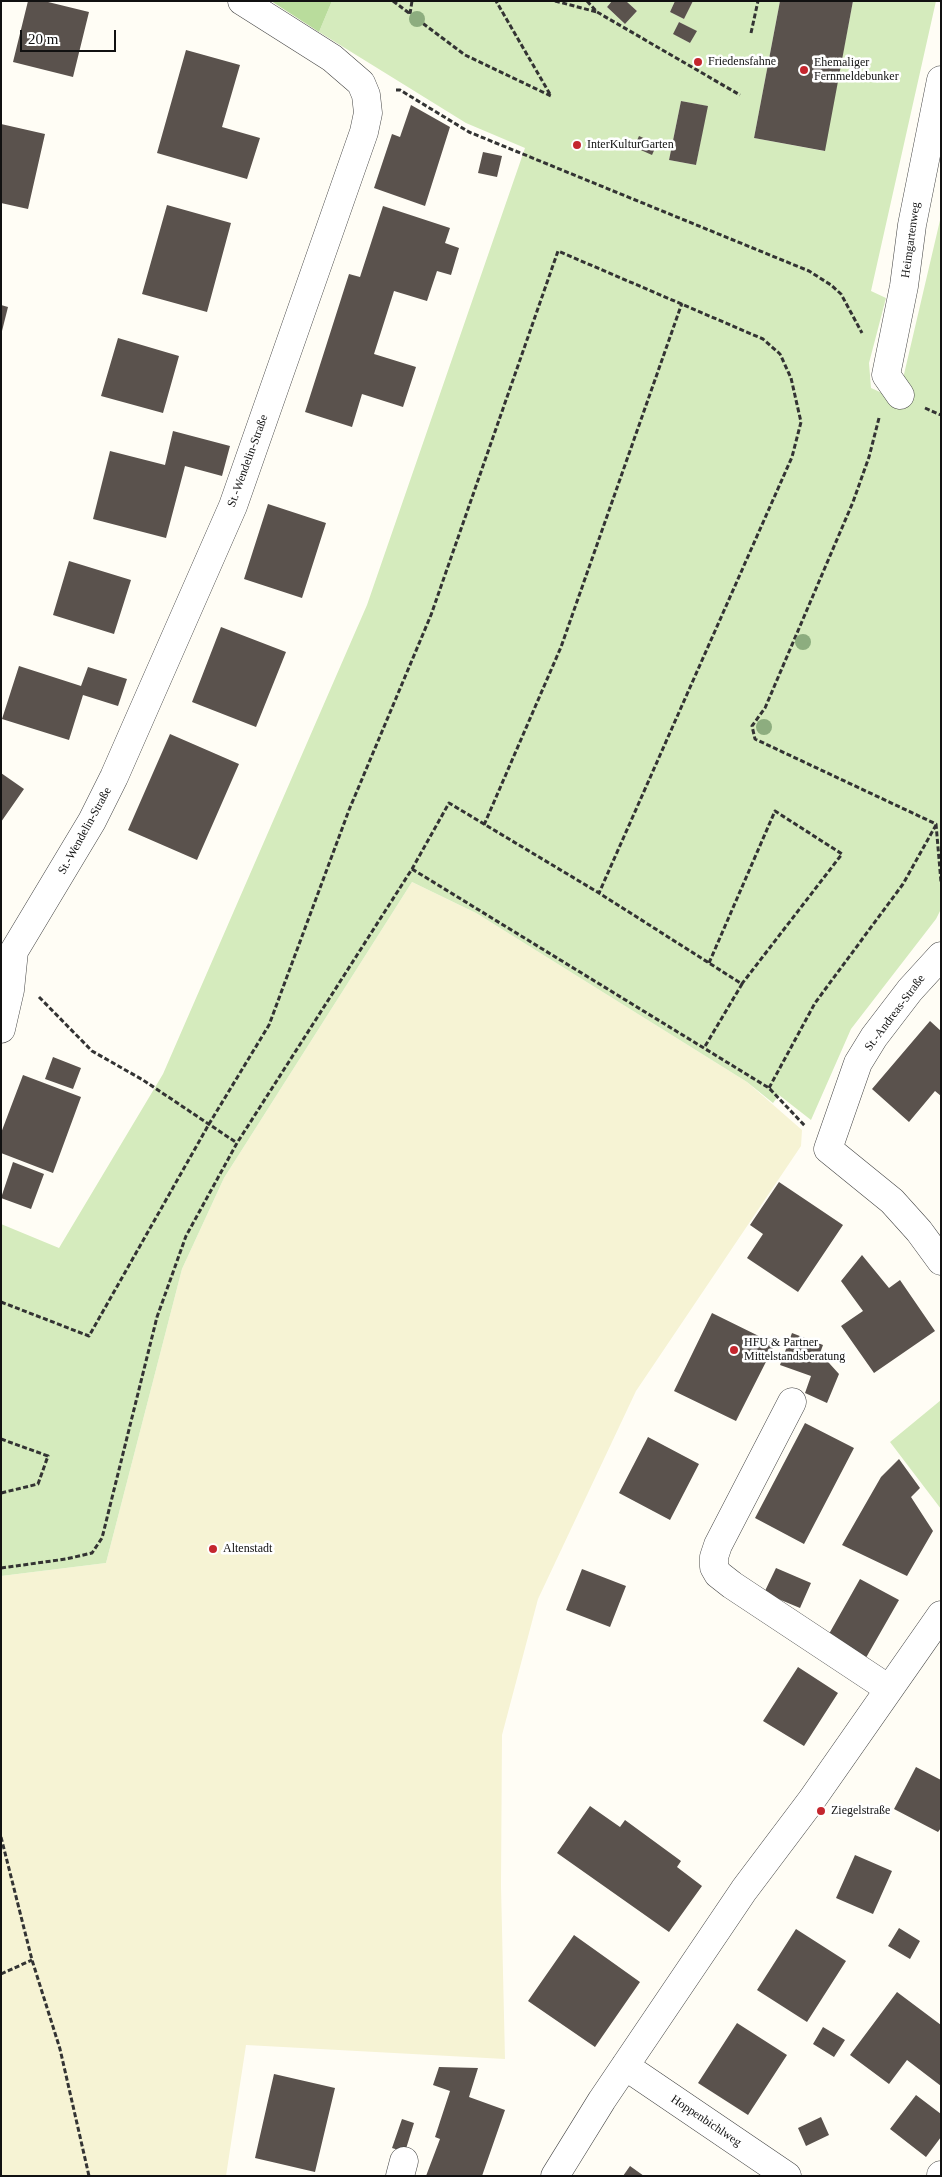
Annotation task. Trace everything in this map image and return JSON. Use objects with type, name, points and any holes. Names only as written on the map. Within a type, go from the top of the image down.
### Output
[{"type":"street","points":[[242,1],[332,58],[361,83],[366,95]]},
{"type":"street","name":"Heimgartenweg","points":[[893,385],[912,225],[941,80]]},
{"type":"street","name":"St.-Wendelin-Straße","points":[[8,948],[88,829],[114,777],[233,506],[364,132],[368,113],[366,95]]},
{"type":"street","points":[[1,1029],[10,990],[8,948]]},
{"type":"street","name":"St.-Andreas-Straße","points":[[828,1149],[858,1063],[874,1037],[910,990],[941,956]]},
{"type":"street","points":[[828,1149],[892,1201],[919,1231],[941,1261]]},
{"type":"street","points":[[792,1402],[718,1545],[714,1557],[714,1567],[718,1574],[732,1585],[888,1689]]},
{"type":"street","points":[[555,2176],[625,2066],[744,1890],[811,1801],[941,1615]]},
{"type":"street","name":"Hoppenbichlweg","points":[[625,2066],[788,2176]]},
{"type":"path","points":[[393,1],[465,55],[551,96],[496,1]]},
{"type":"path","points":[[410,14],[412,1]]},
{"type":"path","points":[[556,1],[597,12],[740,95]]},
{"type":"path","points":[[588,1],[597,12]]},
{"type":"path","points":[[751,33],[758,1]]},
{"type":"path","points":[[366,95],[400,90],[469,132],[809,271],[831,284],[841,294],[864,335]]},
{"type":"path","points":[[1,1302],[89,1336],[209,1124],[269,1025],[349,810],[431,615],[558,251],[763,339],[780,354],[791,378],[801,422],[792,457],[599,893]]},
{"type":"path","points":[[484,824],[561,647],[682,303]]},
{"type":"path","points":[[893,385],[853,502],[765,708],[752,726],[755,739],[936,824]]},
{"type":"path","points":[[1,1568],[66,1559],[92,1553],[102,1538],[157,1318],[186,1236],[237,1143],[412,869],[449,803],[599,893],[742,984],[704,1048]]},
{"type":"path","points":[[709,963],[775,810],[842,854],[739,988]]},
{"type":"path","points":[[936,824],[941,882]]},
{"type":"path","points":[[769,1088],[815,1003],[903,884],[936,824]]},
{"type":"path","points":[[412,869],[769,1088],[828,1149]]},
{"type":"path","points":[[36,995],[92,1051],[143,1080],[237,1143]]},
{"type":"path","points":[[1,1438],[48,1456],[38,1484],[1,1493]]},
{"type":"path","points":[[1,1837],[32,1960],[60,2049],[89,2176]]},
{"type":"path","points":[[1,1974],[32,1960]]},
{"type":"shaded area","points":[[412,882],[476,913],[747,1082],[802,1130],[801,1146],[636,1391],[538,1599],[502,1735],[501,1886],[505,2059],[246,2045],[226,2176],[1,2176],[1,1576],[106,1563],[182,1269],[224,1178]]},
{"type":"green space","points":[[271,1],[332,1],[319,32]]},
{"type":"green space","points":[[332,1],[612,1],[607,7],[625,24],[637,11],[626,1],[675,1],[670,12],[684,19],[693,1],[780,1],[754,138],[824,151],[853,1],[936,1],[871,291],[886,298],[869,363],[871,388],[898,400],[941,216],[941,909],[936,919],[851,1029],[811,1120],[779,1095],[773,1103],[747,1082],[476,913],[412,882],[224,1178],[182,1269],[106,1563],[1,1576],[1,1224],[59,1248],[163,1074],[367,605],[525,148],[466,123],[319,32]],"holes":[[[679,22],[696,31],[690,43],[674,34]],[[681,101],[707,106],[696,165],[669,160]]]},
{"type":"green space","points":[[941,1400],[941,1509],[890,1442]]},
{"type":"building","points":[[28,1],[44,1],[89,12],[73,77],[13,62]]},
{"type":"building","points":[[612,1],[626,1],[637,11],[625,24],[607,7]]},
{"type":"building","points":[[675,1],[693,1],[684,19],[670,12]]},
{"type":"building","name":"Ehemaliger Fernmeldebunker","points":[[780,1],[853,1],[825,151],[754,138]]},
{"type":"building","points":[[679,22],[697,31],[690,43],[673,34]]},
{"type":"building","points":[[186,50],[240,65],[222,127],[260,138],[247,179],[157,153]]},
{"type":"building","points":[[681,101],[708,106],[696,165],[669,160]]},
{"type":"building","points":[[411,105],[450,127],[425,206],[374,188],[392,134],[400,137]]},
{"type":"building","points":[[1,124],[45,134],[28,209],[1,203]]},
{"type":"building","points":[[639,136],[657,144],[652,155],[634,147]]},
{"type":"building","points":[[483,152],[502,156],[497,177],[478,173]]},
{"type":"building","points":[[167,205],[231,223],[207,312],[142,294]]},
{"type":"building","points":[[383,206],[450,228],[445,243],[459,248],[451,275],[437,271],[427,301],[394,291],[374,354],[416,367],[403,407],[362,394],[352,427],[305,412],[349,274],[360,277]]},
{"type":"building","points":[[1,305],[8,307],[2,331],[1,331]]},
{"type":"building","points":[[118,338],[179,356],[163,413],[101,396]]},
{"type":"building","points":[[173,431],[230,446],[222,476],[185,466],[166,538],[93,519],[110,451],[165,465]]},
{"type":"building","points":[[268,504],[326,523],[302,598],[244,579]]},
{"type":"building","points":[[69,561],[131,580],[114,634],[53,615]]},
{"type":"building","points":[[221,627],[286,652],[256,727],[192,702]]},
{"type":"building","points":[[19,666],[81,686],[88,667],[127,679],[118,706],[83,695],[69,740],[2,719]]},
{"type":"building","points":[[170,734],[239,764],[197,860],[128,830]]},
{"type":"building","points":[[1,773],[24,789],[1,822]]},
{"type":"building","points":[[930,1021],[941,1031],[941,1096],[935,1091],[909,1122],[872,1089]]},
{"type":"building","points":[[53,1057],[81,1068],[73,1089],[45,1079]]},
{"type":"building","points":[[23,1075],[81,1097],[53,1173],[1,1153],[1,1133]]},
{"type":"building","points":[[13,1162],[44,1174],[31,1209],[1,1198]]},
{"type":"building","points":[[779,1182],[843,1225],[798,1292],[747,1258],[763,1234],[750,1225]]},
{"type":"building","points":[[862,1255],[889,1288],[900,1280],[935,1331],[874,1373],[841,1326],[863,1311],[841,1281]]},
{"type":"building","points":[[712,1313],[775,1344],[736,1421],[674,1391]]},
{"type":"building","points":[[792,1333],[823,1345],[820,1353],[839,1374],[827,1403],[805,1393],[811,1376],[780,1365]]},
{"type":"building","points":[[805,1423],[854,1448],[804,1544],[755,1518]]},
{"type":"building","points":[[648,1437],[699,1464],[670,1520],[619,1493]]},
{"type":"building","points":[[899,1459],[920,1488],[911,1497],[933,1531],[907,1576],[842,1545],[881,1477]]},
{"type":"building","points":[[776,1568],[811,1583],[800,1608],[764,1593]]},
{"type":"building","points":[[582,1569],[626,1586],[610,1627],[566,1610]]},
{"type":"building","points":[[860,1579],[899,1600],[863,1663],[825,1641]]},
{"type":"building","points":[[798,1667],[838,1693],[804,1746],[763,1721]]},
{"type":"building","points":[[916,1767],[941,1780],[941,1828],[938,1832],[894,1809]]},
{"type":"building","points":[[590,1806],[620,1827],[625,1820],[681,1861],[677,1867],[702,1886],[669,1932],[557,1853]]},
{"type":"building","points":[[855,1855],[892,1871],[873,1914],[836,1898]]},
{"type":"building","points":[[899,1928],[920,1941],[910,1959],[888,1946]]},
{"type":"building","points":[[796,1929],[846,1961],[807,2022],[757,1990]]},
{"type":"building","points":[[574,1935],[640,1982],[595,2047],[528,2001]]},
{"type":"building","points":[[897,1992],[941,2025],[941,2086],[907,2060],[889,2084],[850,2055]]},
{"type":"building","points":[[737,2023],[787,2055],[748,2115],[698,2083]]},
{"type":"building","points":[[823,2027],[845,2040],[834,2057],[813,2044]]},
{"type":"building","points":[[439,2067],[478,2068],[469,2097],[505,2110],[482,2176],[426,2176],[440,2139],[435,2137],[450,2091],[433,2085]]},
{"type":"building","points":[[274,2074],[335,2088],[315,2172],[255,2158]]},
{"type":"building","points":[[916,2095],[941,2114],[941,2137],[926,2157],[890,2129]]},
{"type":"building","points":[[821,2117],[829,2135],[806,2146],[798,2128]]},
{"type":"building","points":[[402,2119],[414,2123],[405,2152],[392,2148]]},
{"type":"building","points":[[630,2166],[644,2176],[623,2176]]},
{"type":"place","name":"Friedensfahne","points":[[698,62]]},
{"type":"place","name":"Ehemaliger Fernmeldebunker","points":[[804,70]]},
{"type":"place","name":"InterKulturGarten","points":[[577,145]]},
{"type":"place","name":"HFU & Partner Mittelstandsberatung","points":[[734,1350]]},
{"type":"place","name":"Altenstadt","points":[[213,1549]]},
{"type":"place","name":"Ziegelstraße","points":[[821,1811]]}]
